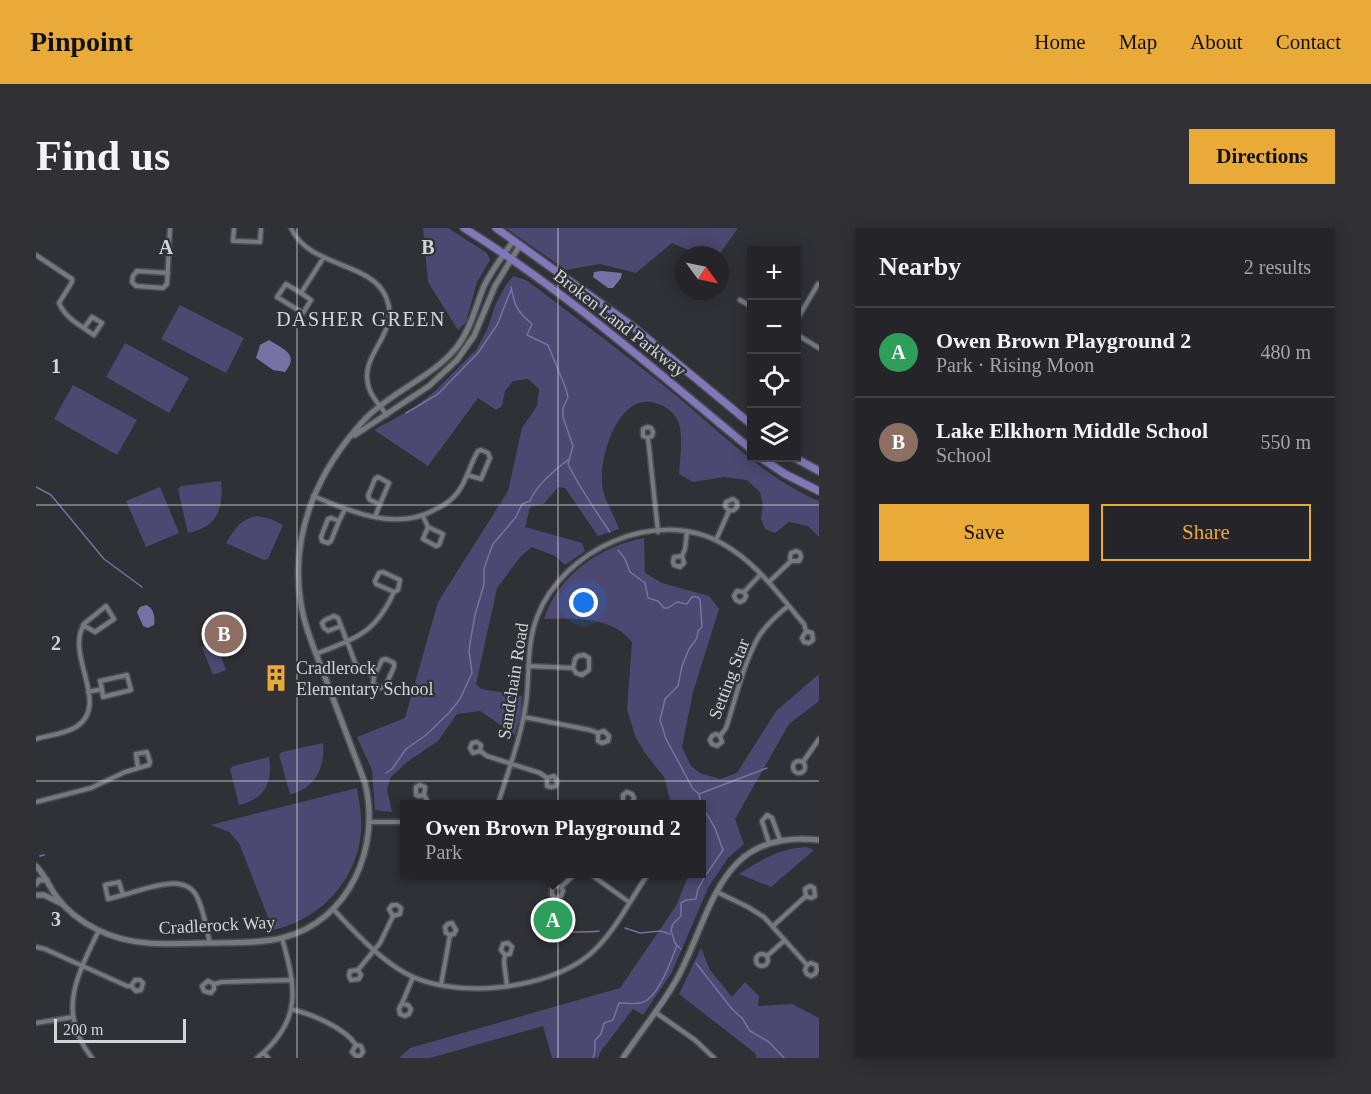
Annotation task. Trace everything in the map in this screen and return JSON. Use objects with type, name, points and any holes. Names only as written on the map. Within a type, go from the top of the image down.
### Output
[{"type":"main road","name":"Broken Land Parkway","points":[[464,228],[550,287],[747,446]]},
{"type":"main road","name":"Broken Land Parkway","points":[[496,228],[631,325],[747,421]]},
{"type":"main road","points":[[801,461],[819,471]]},
{"type":"main road","points":[[768,462],[819,491]]},
{"type":"street","points":[[168,273],[137,272],[132,282],[136,286],[163,288],[167,285],[168,273],[170,228]]},
{"type":"street","points":[[234,228],[233,241],[260,242],[261,228]]},
{"type":"street","points":[[291,228],[304,246],[368,278],[386,296],[389,316],[387,328],[371,359],[367,380],[370,391],[387,414]]},
{"type":"street","name":"Cradlerock Way","points":[[39,893],[64,906],[80,920],[123,939],[144,943],[210,943],[253,942],[282,938],[305,929],[333,909],[351,886],[366,850],[371,822],[369,802],[365,783],[304,619],[298,573],[302,536],[312,496],[336,455],[367,417],[432,369],[456,347],[470,324],[486,283],[514,240]]},
{"type":"street","points":[[351,437],[429,386],[457,360],[474,336],[495,286],[520,245]]},
{"type":"street","points":[[36,255],[72,279],[59,303],[65,314],[84,328],[94,334],[102,323],[92,317],[84,328]]},
{"type":"street","points":[[301,293],[324,258]]},
{"type":"street","points":[[286,284],[301,293],[311,300],[303,313],[278,297],[286,284]]},
{"type":"street","points":[[801,313],[818,284]]},
{"type":"street","points":[[740,300],[747,304]]},
{"type":"street","points":[[801,337],[819,348]]},
{"type":"street","points":[[648,438],[658,531]]},
{"type":"street","points":[[312,496],[345,509],[375,517],[399,520],[423,516],[449,501],[459,492],[478,451],[488,453],[490,458],[481,479],[467,475]]},
{"type":"street","points":[[375,517],[380,504],[388,483],[378,477],[368,497],[380,504]]},
{"type":"street","points":[[339,521],[328,519],[321,537],[322,541],[330,542],[345,509]]},
{"type":"street","points":[[716,540],[729,511]]},
{"type":"street","points":[[423,516],[428,526],[443,534],[439,545],[436,546],[423,539],[428,526]]},
{"type":"street","name":"Sandchain Road","points":[[499,800],[524,717],[530,645],[537,616],[546,598],[563,575],[601,546],[635,535],[658,531],[687,532],[716,540],[738,554],[769,582],[804,624],[806,631]]},
{"type":"street","points":[[682,556],[687,532]]},
{"type":"street","points":[[769,582],[791,561]]},
{"type":"street","points":[[316,654],[364,633],[384,613],[394,592],[398,590],[400,580],[383,572],[379,573],[376,584],[394,592]]},
{"type":"street","points":[[744,592],[761,574]]},
{"type":"street","points":[[36,739],[78,725],[89,710],[90,699],[78,639],[83,625],[106,606],[114,619],[95,632],[83,625]]},
{"type":"street","name":"Setting Star","points":[[720,736],[726,728],[759,636],[788,606]]},
{"type":"street","points":[[340,626],[328,631],[322,623],[334,616],[338,618],[356,665],[374,676]]},
{"type":"street","points":[[584,655],[589,658],[590,668],[586,673],[582,675],[576,673],[573,668],[578,656],[584,655]]},
{"type":"street","points":[[383,659],[394,665],[385,687],[381,688],[373,684],[374,676],[383,659]]},
{"type":"street","points":[[528,666],[573,668]]},
{"type":"street","points":[[127,675],[130,690],[103,697],[102,689],[100,681],[127,675]]},
{"type":"street","points":[[88,692],[102,689]]},
{"type":"street","points":[[524,717],[598,733]]},
{"type":"street","points":[[803,762],[819,739]]},
{"type":"street","points":[[36,802],[92,788],[125,772],[138,768],[150,764],[146,751],[136,754],[138,768]]},
{"type":"street","points":[[480,752],[547,777]]},
{"type":"street","points":[[424,795],[427,800]]},
{"type":"street","points":[[768,843],[762,821],[767,815],[772,818],[780,840]]},
{"type":"street","points":[[371,822],[400,822]]},
{"type":"street","points":[[623,1058],[679,975],[716,891],[725,876],[750,853],[768,843],[780,840],[819,840]]},
{"type":"street","name":"Cradlerock Way","points":[[36,866],[64,906]]},
{"type":"street","points":[[561,887],[570,878]]},
{"type":"street","points":[[597,878],[629,902]]},
{"type":"street","points":[[333,909],[375,951],[413,977],[441,985],[468,988],[507,986],[548,976],[581,960],[604,939],[645,878]]},
{"type":"street","points":[[36,881],[42,879],[49,883],[49,891],[39,893]]},
{"type":"street","points":[[123,896],[119,882],[105,885],[108,899],[123,896],[172,883],[187,885],[199,900],[210,943]]},
{"type":"street","points":[[716,891],[750,908],[773,926],[807,965]]},
{"type":"street","points":[[773,926],[806,896]]},
{"type":"street","points":[[358,970],[375,951],[393,916]]},
{"type":"street","points":[[92,1058],[81,1041],[73,1017],[74,987],[99,930]]},
{"type":"street","points":[[441,985],[450,935]]},
{"type":"street","points":[[257,1058],[282,1031],[291,1009],[292,980],[282,938]]},
{"type":"street","points":[[767,956],[785,940]]},
{"type":"street","points":[[36,947],[131,986]]},
{"type":"street","points":[[505,955],[507,986]]},
{"type":"street","points":[[404,1004],[413,977]]},
{"type":"street","points":[[214,984],[292,980]]},
{"type":"street","points":[[291,1009],[324,1021],[356,1045]]},
{"type":"street","points":[[655,1012],[694,1040],[714,1058]]},
{"type":"street","points":[[36,1023],[73,1017]]},
{"type":"street","points":[[264,1053],[268,1058]]},
{"type":"shaded area","points":[[423,228],[448,228],[487,253],[490,260],[477,282],[466,322],[458,330],[428,282]]},
{"type":"shaded area","points":[[506,228],[738,228],[725,246],[679,246],[672,243],[636,273],[600,264],[566,270]]},
{"type":"shaded area","points":[[594,272],[622,273],[621,278],[613,288],[608,288],[593,277]]},
{"type":"shaded area","points":[[513,276],[526,280],[679,398],[747,455],[747,462],[756,462],[782,481],[819,501],[819,537],[808,526],[789,522],[775,533],[765,529],[761,519],[763,505],[760,492],[747,480],[724,477],[693,482],[679,474],[681,438],[675,416],[667,408],[655,403],[642,402],[630,408],[620,418],[612,432],[603,463],[603,490],[619,529],[598,536],[565,488],[558,487],[544,504],[530,507],[525,527],[582,543],[585,551],[565,565],[555,556],[532,547],[521,556],[497,588],[476,684],[481,689],[522,696],[521,713],[515,735],[480,711],[457,714],[438,741],[407,762],[390,778],[387,790],[392,812],[375,810],[372,770],[357,737],[405,718],[438,602],[508,491],[522,428],[537,406],[539,389],[528,379],[513,381],[505,391],[502,406],[496,410],[478,398],[428,466],[374,430],[414,408],[435,391],[476,350],[506,285]]},
{"type":"shaded area","points":[[180,305],[244,338],[226,373],[161,339]]},
{"type":"shaded area","points":[[269,340],[284,349],[290,356],[291,361],[285,372],[273,370],[256,358],[260,345]]},
{"type":"shaded area","points":[[125,343],[189,378],[169,413],[106,377]]},
{"type":"shaded area","points":[[73,385],[137,420],[117,455],[54,419]]},
{"type":"shaded area","points":[[221,481],[220,508],[216,515],[206,527],[188,533],[178,489],[181,486]]},
{"type":"shaded area","points":[[160,487],[179,533],[146,547],[126,501]]},
{"type":"shaded area","points":[[257,516],[283,525],[268,559],[264,560],[226,543],[242,522]]},
{"type":"shaded area","points":[[644,538],[645,573],[662,583],[709,596],[719,609],[693,692],[682,747],[691,766],[700,773],[720,779],[737,773],[776,711],[819,674],[819,701],[789,724],[735,819],[744,844],[728,858],[708,888],[672,972],[643,1015],[633,1009],[598,1058],[552,1058],[543,1026],[430,1058],[399,1058],[410,1048],[620,988],[676,906],[687,878],[706,878],[706,800],[670,800],[664,777],[635,736],[627,709],[632,642],[614,627],[592,620],[544,619],[559,589],[570,576],[597,556],[628,542]]},
{"type":"shaded area","points":[[146,605],[152,610],[155,619],[154,625],[148,628],[143,626],[137,612],[140,607]]},
{"type":"shaded area","points":[[216,642],[226,670],[213,675],[202,647]]},
{"type":"shaded area","points":[[323,743],[322,760],[317,776],[306,787],[290,794],[279,755],[282,752]]},
{"type":"shaded area","points":[[269,757],[270,774],[265,788],[255,798],[239,805],[230,769],[233,766]]},
{"type":"shaded area","points":[[357,788],[361,819],[359,847],[345,880],[321,907],[290,925],[273,930],[239,843],[229,832],[211,825]]},
{"type":"shaded area","points":[[806,847],[814,850],[771,887],[739,874],[779,852]]},
{"type":"shaded area","points":[[701,948],[710,970],[732,997],[745,982],[759,996],[758,1006],[792,1004],[819,1018],[819,1058],[756,1058],[756,1054],[679,994]]},
{"type":"waterway","points":[[511,287],[517,308],[532,324],[527,335],[548,345],[566,389],[568,397],[563,408],[563,417],[573,446],[568,464],[610,532]]},
{"type":"waterway","points":[[406,413],[438,394],[478,353],[497,325],[511,290]]},
{"type":"waterway","points":[[386,773],[392,769],[406,749],[426,735],[460,699],[472,673],[470,643],[484,584],[484,569],[493,544],[516,517],[522,504],[530,501],[542,483],[569,459]]},
{"type":"waterway","points":[[36,487],[51,495],[104,559],[142,587]]},
{"type":"waterway","points":[[618,550],[625,559],[630,572],[645,583],[648,598],[658,601],[664,608],[677,602],[687,604],[692,597],[698,597],[700,600],[702,627],[682,666],[678,686],[665,699],[660,720],[666,739],[693,789],[699,794],[700,800]]},
{"type":"waterway","points":[[699,794],[767,768]]},
{"type":"waterway","points":[[706,813],[715,828],[723,850],[706,875]]},
{"type":"waterway","points":[[40,856],[44,855]]},
{"type":"waterway","points":[[681,949],[675,943],[671,930],[673,924],[681,916],[681,903],[696,899],[698,889],[704,878]]},
{"type":"waterway","points":[[625,928],[640,933],[661,931],[670,934]]},
{"type":"waterway","points":[[547,932],[599,931]]},
{"type":"waterway","points":[[593,1058],[595,1040],[601,1034],[604,1023],[613,1020],[619,1003],[634,1004],[649,999],[664,977],[677,945]]},
{"type":"waterway","points":[[696,963],[732,1009],[742,1018],[750,1031],[769,1042],[784,1058]]},
{"type":"place","name":"Lake Elkhorn Middle School","points":[[224,634]]},
{"type":"place","name":"Cradlerock Elementary School","points":[[276,678]]},
{"type":"place","name":"Owen Brown Playground 2","points":[[553,920]]},
{"type":"district","name":"DASHER GREEN","points":[[361,319]]}]
